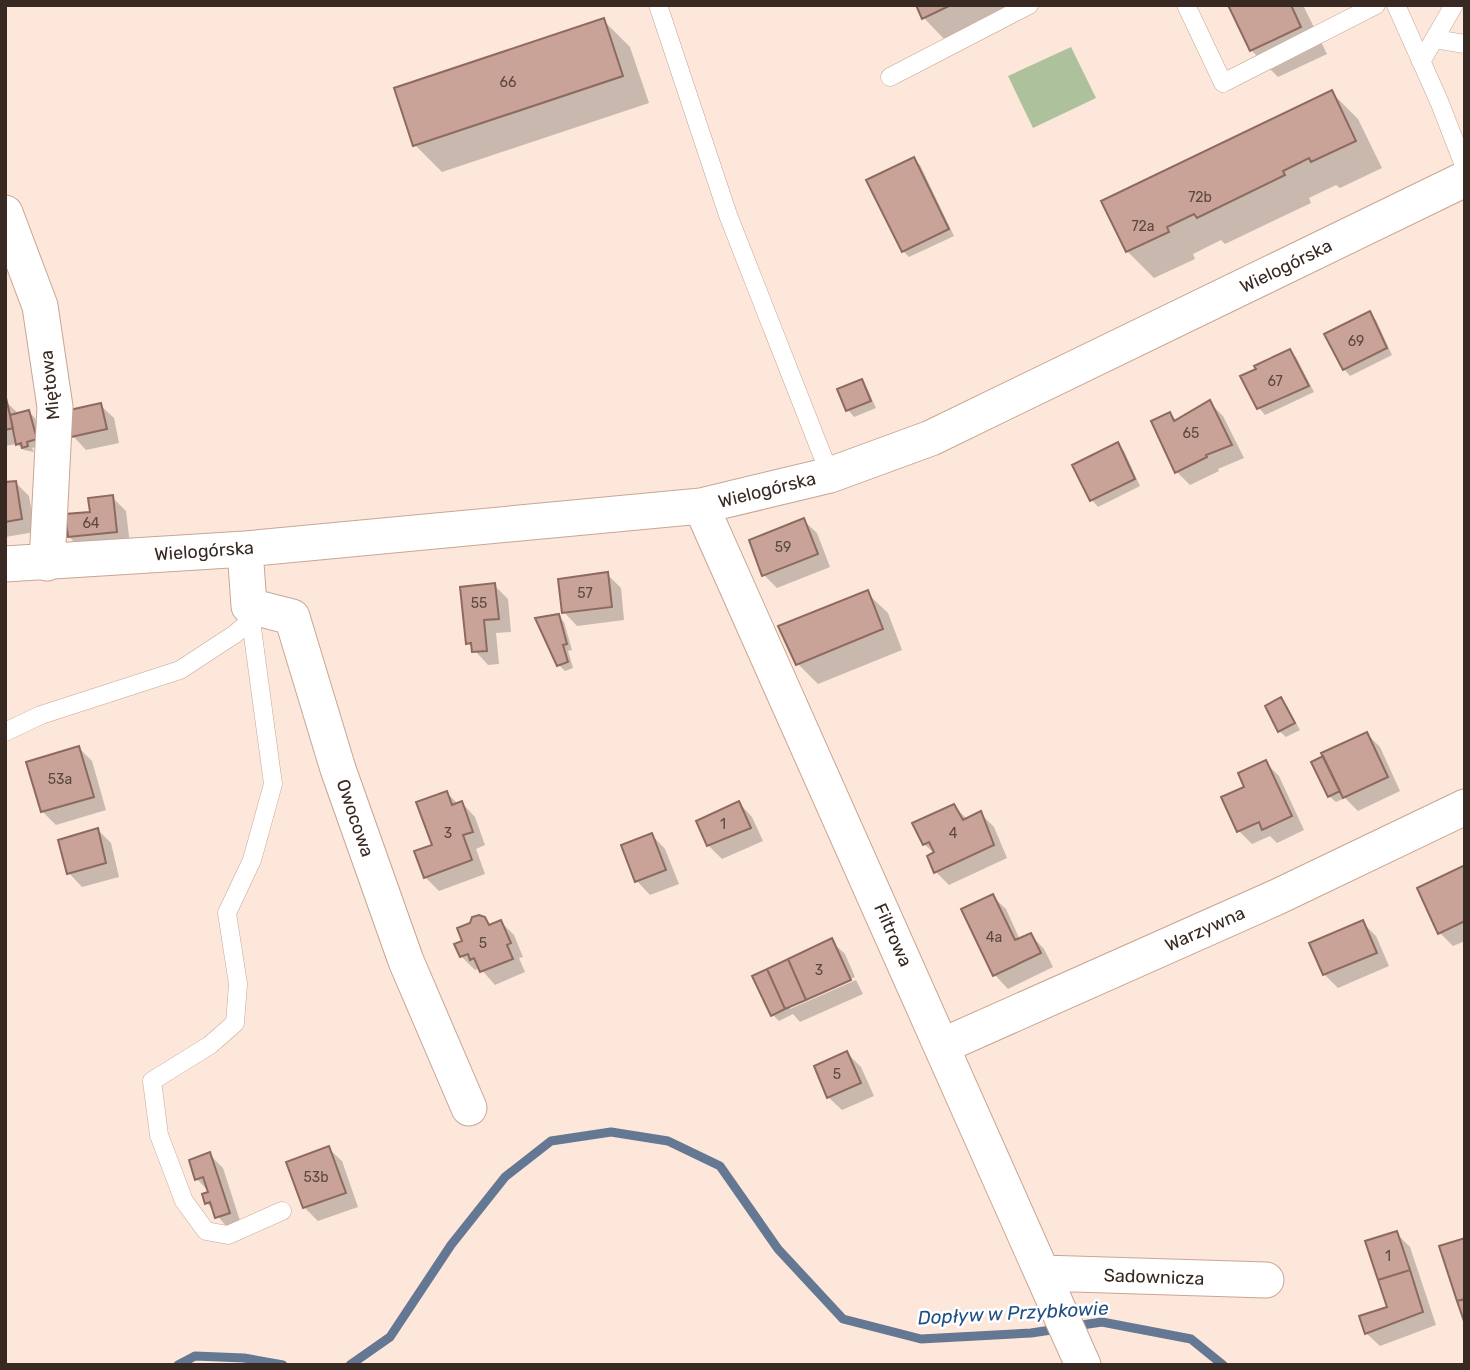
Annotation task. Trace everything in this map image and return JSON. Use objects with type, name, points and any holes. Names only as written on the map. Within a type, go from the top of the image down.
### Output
[{"type":"street","name":"Wielogórska","points":[[5,565],[245,549],[701,506],[830,475],[931,438],[1465,179]]},
{"type":"street","name":"Miętowa","points":[[5,213],[40,306],[55,407],[47,563]]},
{"type":"street","name":"Filtrowa","points":[[701,506],[1083,1365]]},
{"type":"street","points":[[245,549],[250,613]]},
{"type":"street","name":"Owocowa","points":[[250,613],[292,617],[338,769],[406,961],[469,1108]]},
{"type":"street","name":"Warzywna","points":[[942,1045],[1277,897],[1465,807]]},
{"type":"street","name":"Sadownicza","points":[[1044,1278],[1266,1280]]},
{"type":"lane","points":[[658,5],[728,215],[830,475]]},
{"type":"lane","points":[[890,77],[1029,5]]},
{"type":"lane","points":[[1186,5],[1223,83],[1376,5]]},
{"type":"lane","points":[[1396,5],[1465,168]]},
{"type":"lane","points":[[1421,62],[1454,5]]},
{"type":"lane","points":[[1434,39],[1465,44]]},
{"type":"lane","points":[[5,733],[41,715],[180,670],[235,634],[250,613]]},
{"type":"lane","points":[[250,613],[273,784],[252,860],[227,913],[238,984],[235,1023],[210,1045],[152,1081],[159,1135],[184,1201],[206,1231],[228,1234],[282,1212]]},
{"type":"green space","points":[[1071,47],[1096,98],[1033,128],[1008,76]]},
{"type":"building","points":[[916,5],[951,5],[922,19]]},
{"type":"building","points":[[1228,5],[1291,5],[1301,27],[1250,51]]},
{"type":"building","points":[[604,18],[623,76],[413,146],[394,88]]},
{"type":"building","points":[[1332,90],[1356,141],[1311,162],[1309,158],[1283,171],[1285,175],[1197,218],[1194,214],[1167,227],[1169,232],[1126,252],[1101,201]]},
{"type":"building","points":[[914,157],[949,229],[902,252],[866,180]]},
{"type":"building","points":[[1370,311],[1387,348],[1343,370],[1324,334]]},
{"type":"building","points":[[1290,349],[1309,386],[1257,409],[1240,376],[1256,369],[1254,366]]},
{"type":"building","points":[[862,379],[871,401],[846,411],[837,389]]},
{"type":"building","points":[[5,399],[13,428],[5,430]]},
{"type":"building","points":[[1210,400],[1232,445],[1206,455],[1207,457],[1175,473],[1151,421],[1170,412],[1174,421]]},
{"type":"building","points":[[101,403],[107,429],[71,437],[65,411]]},
{"type":"building","points":[[29,410],[37,439],[27,442],[28,446],[22,448],[21,443],[16,445],[10,415]]},
{"type":"building","points":[[1118,442],[1135,479],[1090,501],[1072,465]]},
{"type":"building","points":[[16,481],[22,519],[5,522],[5,482]]},
{"type":"building","points":[[113,495],[117,532],[68,537],[65,514],[90,512],[88,498]]},
{"type":"building","points":[[804,518],[818,554],[762,576],[749,540]]},
{"type":"building","points":[[608,572],[612,607],[562,613],[558,579]]},
{"type":"building","points":[[495,583],[499,619],[484,620],[487,651],[472,652],[471,643],[466,644],[460,587]]},
{"type":"building","points":[[868,590],[883,629],[796,665],[778,626]]},
{"type":"building","points":[[559,614],[567,644],[563,645],[568,662],[557,666],[535,618]]},
{"type":"building","points":[[1281,697],[1295,723],[1278,732],[1265,706]]},
{"type":"building","points":[[1367,732],[1388,777],[1343,798],[1321,753]]},
{"type":"building","points":[[79,746],[94,797],[41,812],[26,762]]},
{"type":"building","points":[[1323,756],[1340,791],[1328,797],[1311,762]]},
{"type":"building","points":[[1266,760],[1292,816],[1262,830],[1259,822],[1237,832],[1221,797],[1244,787],[1238,773]]},
{"type":"building","points":[[447,791],[452,805],[462,801],[473,832],[463,835],[472,860],[424,878],[414,851],[432,845],[416,802]]},
{"type":"building","points":[[739,801],[751,828],[707,846],[696,821]]},
{"type":"building","points":[[954,804],[963,820],[981,811],[994,845],[934,873],[927,856],[934,852],[929,842],[923,845],[912,823]]},
{"type":"building","points":[[98,828],[106,863],[67,874],[58,840]]},
{"type":"building","points":[[652,833],[666,870],[635,882],[621,845]]},
{"type":"building","points":[[1465,865],[1465,921],[1438,934],[1417,888]]},
{"type":"building","points":[[993,894],[1015,940],[1031,933],[1041,953],[993,976],[961,909]]},
{"type":"building","points":[[472,917],[485,917],[489,925],[501,920],[511,943],[507,945],[513,959],[480,972],[474,958],[470,960],[468,954],[460,957],[454,944],[462,941],[457,928],[470,923]]},
{"type":"building","points":[[1363,920],[1377,953],[1323,975],[1309,943]]},
{"type":"building","points":[[832,938],[851,980],[806,1000],[788,959]]},
{"type":"building","points":[[788,959],[806,1000],[785,1009],[767,969]]},
{"type":"building","points":[[767,969],[785,1009],[771,1016],[752,976]]},
{"type":"building","points":[[847,1051],[861,1083],[827,1098],[814,1066]]},
{"type":"building","points":[[329,1146],[346,1193],[303,1208],[286,1162]]},
{"type":"building","points":[[210,1152],[230,1213],[215,1218],[210,1202],[205,1204],[202,1194],[208,1192],[203,1177],[195,1180],[189,1160]]},
{"type":"building","points":[[1397,1231],[1410,1270],[1378,1280],[1365,1241]]},
{"type":"building","points":[[1465,1238],[1465,1299],[1457,1301],[1439,1246]]},
{"type":"building","points":[[1410,1270],[1423,1312],[1365,1334],[1359,1316],[1387,1307],[1378,1280]]},
{"type":"building","points":[[1465,1299],[1465,1324],[1457,1301]]},
{"type":"waterway","name":"Dopływ w Przybkowie","points":[[350,1365],[390,1337],[451,1245],[505,1177],[551,1141],[611,1132],[668,1141],[720,1166],[778,1249],[843,1319],[921,1339],[1058,1329]]},
{"type":"waterway","name":"Dopływ w Przybkowie","points":[[1075,1326],[1102,1322],[1191,1339],[1223,1365]]},
{"type":"waterway","name":"Dopływ w Przybkowie","points":[[178,1365],[195,1356],[244,1358],[283,1365]]}]
